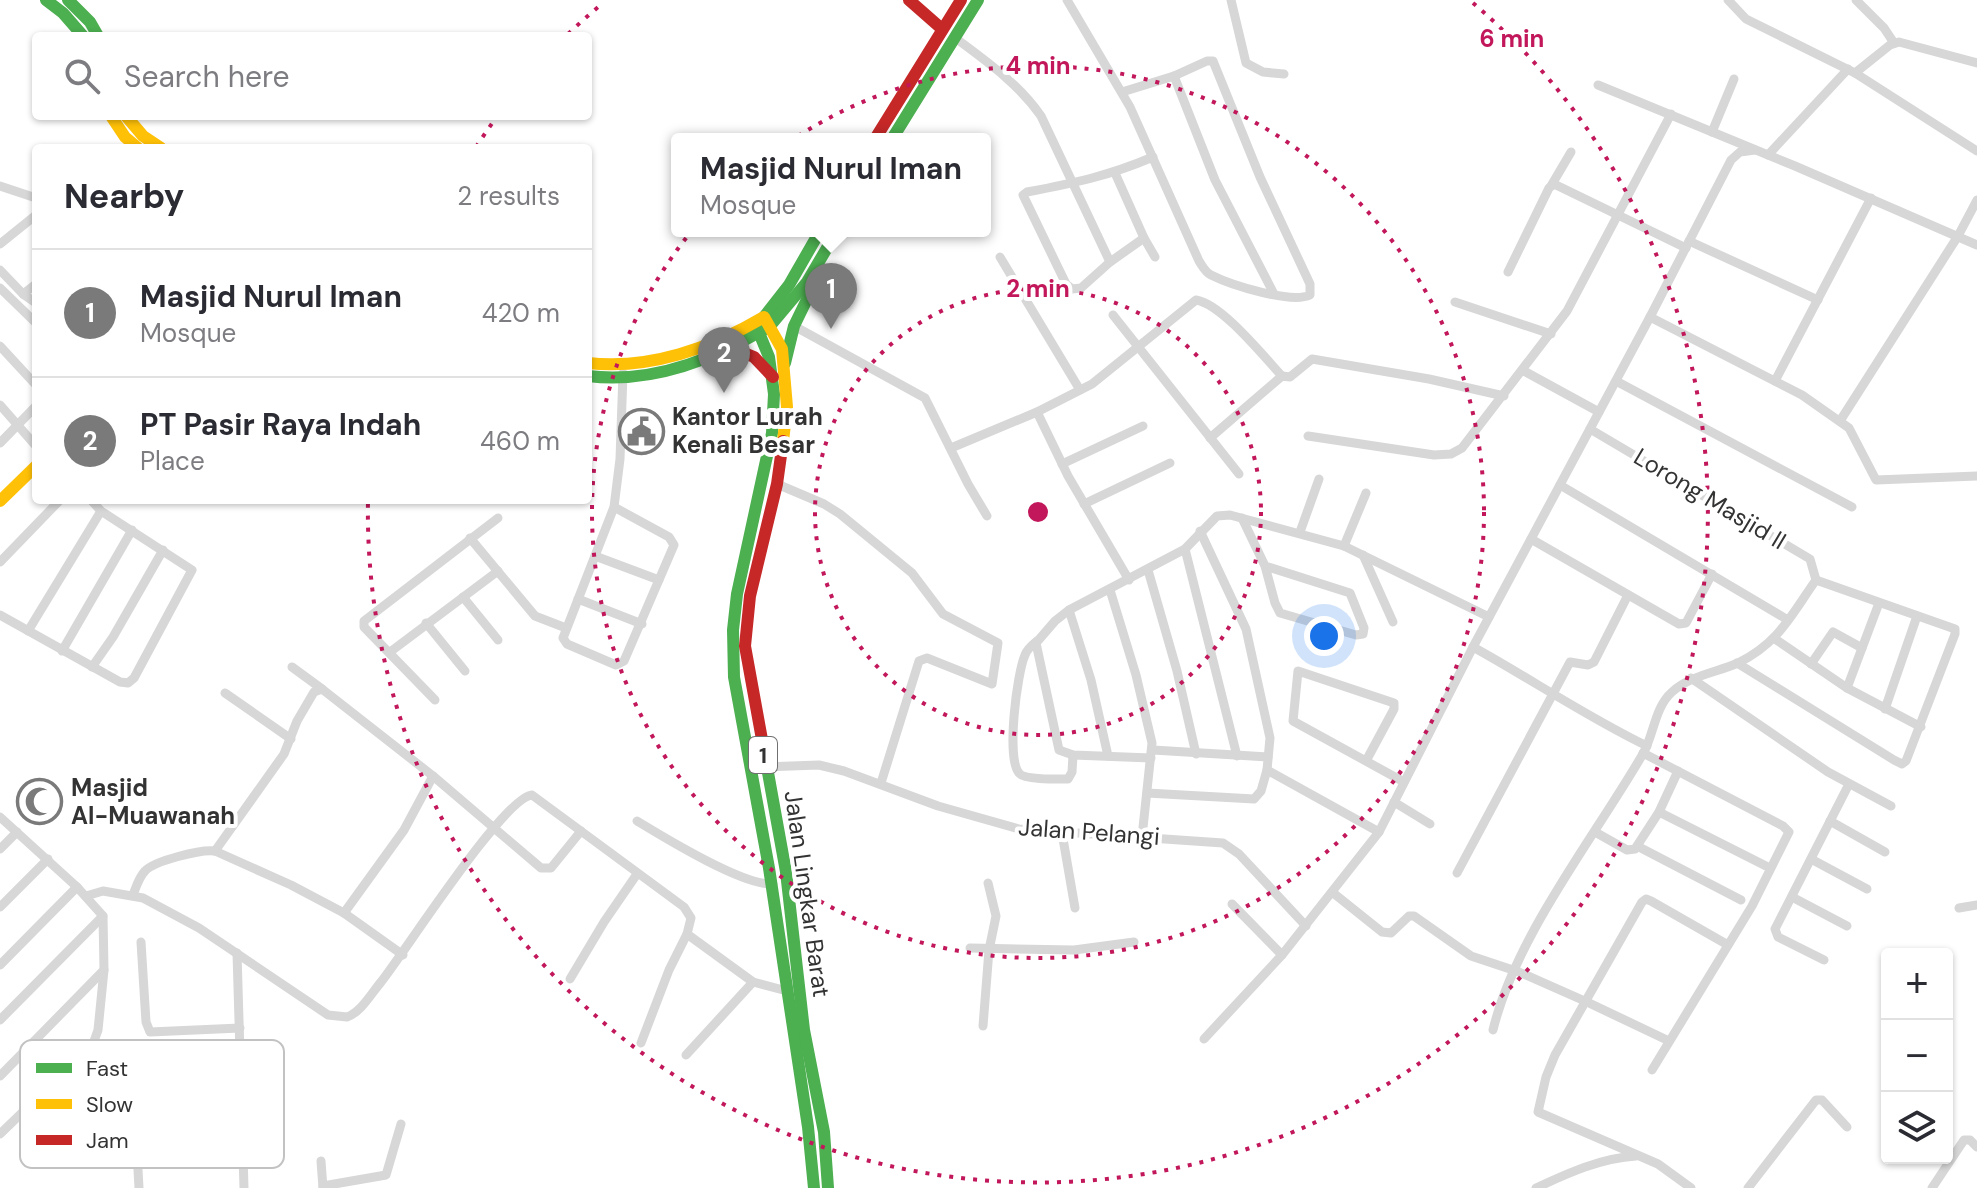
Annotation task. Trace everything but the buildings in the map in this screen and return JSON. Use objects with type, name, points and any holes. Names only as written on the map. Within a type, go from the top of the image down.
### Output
[{"type":"main road","points":[[46,0],[80,32]]},
{"type":"main road","points":[[909,0],[942,29]]},
{"type":"main road","points":[[879,133],[961,0]]},
{"type":"main road","points":[[895,133],[978,0]]},
{"type":"main road","points":[[71,1],[96,32]]},
{"type":"main road","points":[[892,112],[902,121]]},
{"type":"main road","points":[[114,120],[133,144]]},
{"type":"main road","points":[[129,120],[155,144]]},
{"type":"main road","points":[[592,364],[622,373],[762,324],[817,237]]},
{"type":"main road","points":[[592,376],[651,374],[732,348],[762,324],[788,309],[817,269],[834,237]]},
{"type":"main road","points":[[785,363],[794,326],[812,288],[817,269]]},
{"type":"main road","name":"Jalan Lingkar Barat","points":[[762,324],[782,349],[787,407],[777,484],[745,627],[748,675],[786,872],[804,1030],[824,1132],[828,1188]]},
{"type":"main road","name":"Jalan Lingkar Barat","points":[[762,324],[771,361],[774,406],[766,466],[739,577],[733,628],[733,667],[741,725],[773,884],[811,1134],[814,1188]]},
{"type":"main road","points":[[732,348],[754,357],[773,377]]},
{"type":"main road","points":[[0,501],[32,470]]},
{"type":"street","points":[[1067,0],[1122,92],[1207,274],[1274,294],[1303,298],[1310,295],[1311,288],[1260,177],[1213,61],[1122,92]]},
{"type":"street","points":[[1231,0],[1246,63],[1263,72],[1284,74]]},
{"type":"street","points":[[1728,0],[1746,19],[1852,71],[1977,151]]},
{"type":"street","points":[[1856,0],[1884,28],[1894,43]]},
{"type":"street","points":[[954,37],[1012,81],[1041,116],[1110,262]]},
{"type":"street","points":[[1768,155],[1852,71],[1894,43],[1906,43],[1977,63]]},
{"type":"street","points":[[1174,76],[1215,180],[1274,294]]},
{"type":"street","points":[[1712,132],[1734,79]]},
{"type":"street","points":[[1598,85],[1977,245]]},
{"type":"street","points":[[1308,436],[1446,455],[1462,448],[1524,371],[1572,302],[1671,114]]},
{"type":"street","points":[[1204,1039],[1282,955],[1379,832],[1473,647],[1734,156],[1755,150]]},
{"type":"street","points":[[1508,272],[1571,152]]},
{"type":"street","points":[[1144,238],[1081,288],[1069,288],[1023,198],[1027,192],[1073,185],[1115,173],[1153,157]]},
{"type":"street","points":[[1115,173],[1155,257]]},
{"type":"street","points":[[1551,186],[1556,185],[1618,216],[1818,300]]},
{"type":"street","points":[[0,186],[32,197]]},
{"type":"street","points":[[1775,381],[1871,198]]},
{"type":"street","points":[[1840,421],[1958,236],[1977,200]]},
{"type":"street","points":[[0,244],[32,218]]},
{"type":"street","points":[[1000,257],[1080,390]]},
{"type":"street","points":[[0,270],[32,300]]},
{"type":"street","points":[[23,294],[32,287]]},
{"type":"street","points":[[0,288],[32,319]]},
{"type":"street","points":[[951,448],[1037,412],[1103,377],[1194,301],[1201,301],[1251,341],[1282,376],[1290,377],[1308,360],[1314,359],[1504,396]]},
{"type":"street","points":[[1455,302],[1551,334]]},
{"type":"street","points":[[1113,315],[1239,474]]},
{"type":"street","points":[[1650,317],[1802,395],[1840,421],[1853,433],[1876,480],[1977,476]]},
{"type":"street","points":[[794,326],[921,394],[929,403],[987,516]]},
{"type":"street","points":[[0,346],[32,381]]},
{"type":"street","points":[[1524,371],[1599,412]]},
{"type":"street","points":[[614,507],[672,540],[674,549],[624,661],[616,665],[567,644],[563,638],[614,507],[620,459],[622,373]]},
{"type":"street","points":[[1210,438],[1282,376]]},
{"type":"street","points":[[1616,381],[1852,507]]},
{"type":"street","points":[[0,405],[32,442]]},
{"type":"street","points":[[0,443],[32,410]]},
{"type":"street","points":[[1037,412],[1062,464],[1129,580]]},
{"type":"street","points":[[1062,464],[1143,426]]},
{"type":"street","name":"Lorong Masjid II","points":[[1590,429],[1810,559],[1816,580]]},
{"type":"street","points":[[1084,504],[1170,463]]},
{"type":"street","points":[[1300,532],[1319,479]]},
{"type":"street","points":[[777,484],[840,514],[912,573],[943,614],[998,643],[992,684],[927,658],[919,661],[881,783]]},
{"type":"street","points":[[1560,485],[1788,620]]},
{"type":"street","points":[[1344,546],[1366,493]]},
{"type":"street","points":[[0,562],[56,504]]},
{"type":"street","points":[[0,615],[123,683],[131,682],[192,572],[189,566],[95,504]]},
{"type":"street","points":[[28,631],[101,511]]},
{"type":"street","points":[[1073,755],[1072,772],[1068,779],[1018,773],[1012,734],[1025,653],[1069,610],[1185,549],[1217,516],[1230,515],[1344,546],[1489,617]]},
{"type":"street","points":[[435,700],[364,627],[365,619],[498,518]]},
{"type":"street","points":[[1242,518],[1265,566],[1280,613],[1356,635],[1363,634],[1364,628],[1350,593],[1265,566]]},
{"type":"street","points":[[62,651],[132,530]]},
{"type":"street","points":[[1147,793],[1254,799],[1259,794],[1267,770],[1270,738],[1246,629],[1200,531]]},
{"type":"street","points":[[470,538],[535,616],[566,628]]},
{"type":"street","points":[[1531,539],[1682,624],[1686,623],[1712,574]]},
{"type":"street","points":[[1185,549],[1237,756]]},
{"type":"street","points":[[92,667],[163,550]]},
{"type":"street","points":[[1363,555],[1393,622]]},
{"type":"street","points":[[595,556],[659,580]]},
{"type":"street","points":[[1148,570],[1177,671],[1196,754]]},
{"type":"street","points":[[390,652],[498,571]]},
{"type":"street","points":[[1493,1030],[1514,971],[1540,921],[1645,750],[1666,699],[1691,678],[1737,663],[1775,639],[1816,580],[1953,628],[1956,632],[1921,727],[1906,761],[1900,763],[1737,663]]},
{"type":"street","points":[[1110,590],[1136,675],[1152,754],[1142,837]]},
{"type":"street","points":[[1457,873],[1570,662],[1588,665],[1594,662],[1628,595]]},
{"type":"street","points":[[463,597],[498,640]]},
{"type":"street","points":[[578,599],[642,624]]},
{"type":"street","points":[[1847,688],[1879,603]]},
{"type":"street","points":[[1069,610],[1091,680],[1108,756]]},
{"type":"street","points":[[1885,709],[1917,616]]},
{"type":"street","points":[[426,623],[465,671]]},
{"type":"street","points":[[1811,664],[1833,632],[1862,648]]},
{"type":"street","points":[[1775,639],[1847,688],[1921,727]]},
{"type":"street","points":[[1037,641],[1036,649],[1061,752],[1108,756],[1196,754],[1268,757]]},
{"type":"street","points":[[1473,647],[1553,691],[1678,771],[1788,831],[1752,906],[1652,1070]]},
{"type":"street","points":[[292,667],[433,776],[541,868],[548,869],[581,831]]},
{"type":"street","points":[[1366,761],[1394,709],[1394,703],[1298,671],[1293,721],[1404,782]]},
{"type":"street","points":[[1691,678],[1849,784],[1891,806]]},
{"type":"street","points":[[215,851],[284,754],[297,721],[314,692],[322,689]]},
{"type":"street","points":[[225,693],[291,739]]},
{"type":"street","name":"Jalan Pelangi","points":[[751,768],[819,765],[1001,825],[1062,833],[1218,841],[1239,854],[1306,926]]},
{"type":"street","points":[[1267,770],[1379,832]]},
{"type":"street","points":[[1639,847],[1678,771]]},
{"type":"street","points":[[344,913],[404,830],[433,776]]},
{"type":"street","points":[[1824,960],[1776,935],[1775,929],[1849,784]]},
{"type":"street","points":[[86,896],[103,891],[133,895],[199,928],[328,1015],[340,1018],[352,1016],[403,955],[492,827],[524,797],[532,795],[688,911],[691,921],[687,934],[669,970],[641,1043]]},
{"type":"street","points":[[1394,802],[1430,824]]},
{"type":"street","points":[[1659,812],[1766,866]]},
{"type":"street","points":[[0,817],[48,859],[103,916],[104,970],[94,1040]]},
{"type":"street","points":[[637,821],[687,852],[758,884],[773,884]]},
{"type":"street","points":[[1830,821],[1885,852]]},
{"type":"street","points":[[0,849],[17,832]]},
{"type":"street","points":[[1595,832],[1627,850],[1639,847],[1741,900]]},
{"type":"street","points":[[1062,833],[1075,908]]},
{"type":"street","points":[[133,895],[143,873],[152,865],[203,851],[215,851],[344,913],[403,955]]},
{"type":"street","points":[[0,907],[48,859]]},
{"type":"street","points":[[1811,859],[1867,889]]},
{"type":"street","points":[[570,979],[637,874]]},
{"type":"street","points":[[983,1026],[989,950],[996,916],[988,883]]},
{"type":"street","points":[[0,965],[77,887]]},
{"type":"street","points":[[1332,892],[1382,932],[1394,931],[1413,916],[1471,956],[1587,1002],[1669,1041]]},
{"type":"street","points":[[1792,897],[1847,926]]},
{"type":"street","points":[[1691,1188],[1658,1164],[1538,1112],[1555,1055],[1644,900],[1651,901],[1728,945]]},
{"type":"street","points":[[1232,904],[1282,955]]},
{"type":"street","points":[[1959,908],[1977,905]]},
{"type":"street","points":[[0,1020],[103,916]]},
{"type":"street","points":[[687,934],[753,982],[787,991]]},
{"type":"street","points":[[141,942],[146,1022],[150,1032],[240,1028]]},
{"type":"street","points":[[970,948],[1083,949],[1134,942]]},
{"type":"street","points":[[237,953],[240,1040]]},
{"type":"street","points":[[35,1040],[104,970]]},
{"type":"street","points":[[686,1055],[753,982]]},
{"type":"street","points":[[0,1076],[20,1056]]},
{"type":"street","points":[[1748,1188],[1817,1100],[1822,1100],[1847,1127]]},
{"type":"street","points":[[0,1134],[20,1115]]},
{"type":"street","points":[[321,1161],[323,1187],[386,1175],[401,1124]]},
{"type":"street","points":[[1932,1188],[1964,1140],[1970,1140],[1977,1147]]},
{"type":"street","points":[[1536,1188],[1581,1168],[1613,1158],[1636,1156]]},
{"type":"street","points":[[138,1168],[139,1188]]},
{"type":"street","points":[[244,1168],[244,1188]]},
{"type":"traffic: fast","points":[[46,0],[80,32]]},
{"type":"traffic: fast","points":[[68,0],[96,32]]},
{"type":"traffic: fast","points":[[896,133],[978,0]]},
{"type":"traffic: fast","points":[[764,317],[789,285],[817,237]]},
{"type":"traffic: fast","points":[[770,326],[807,282],[833,237]]},
{"type":"traffic: fast","points":[[785,363],[794,326],[812,289]]},
{"type":"traffic: fast","points":[[755,323],[769,357],[774,394],[772,433],[737,594],[733,630],[734,677],[769,868],[808,1127],[814,1188]]},
{"type":"traffic: fast","points":[[592,376],[635,376],[682,366],[704,359],[768,327]]},
{"type":"traffic: fast","points":[[763,745],[786,872],[804,1030],[824,1132],[828,1188]]},
{"type":"traffic: slow","points":[[114,120],[133,144]]},
{"type":"traffic: slow","points":[[129,120],[155,144]]},
{"type":"traffic: slow","points":[[592,363],[657,360],[702,347],[764,317],[782,349],[787,407],[783,441]]},
{"type":"traffic: slow","points":[[0,501],[32,470]]},
{"type":"traffic: jam","points":[[909,0],[942,29]]},
{"type":"traffic: jam","points":[[879,133],[961,0]]},
{"type":"traffic: jam","points":[[732,348],[754,357],[773,377]]},
{"type":"traffic: jam","points":[[763,745],[745,646],[750,596],[777,484],[783,441]]},
{"type":"place","name":"Masjid Nurul Iman","points":[[831,329]]},
{"type":"place","name":"PT Pasir Raya Indah","points":[[724,393]]},
{"type":"place","name":"Kantor Lurah Kenali Besar","points":[[641,431]]},
{"type":"place","name":"Masjid Al-Muawanah","points":[[40,802]]}]
